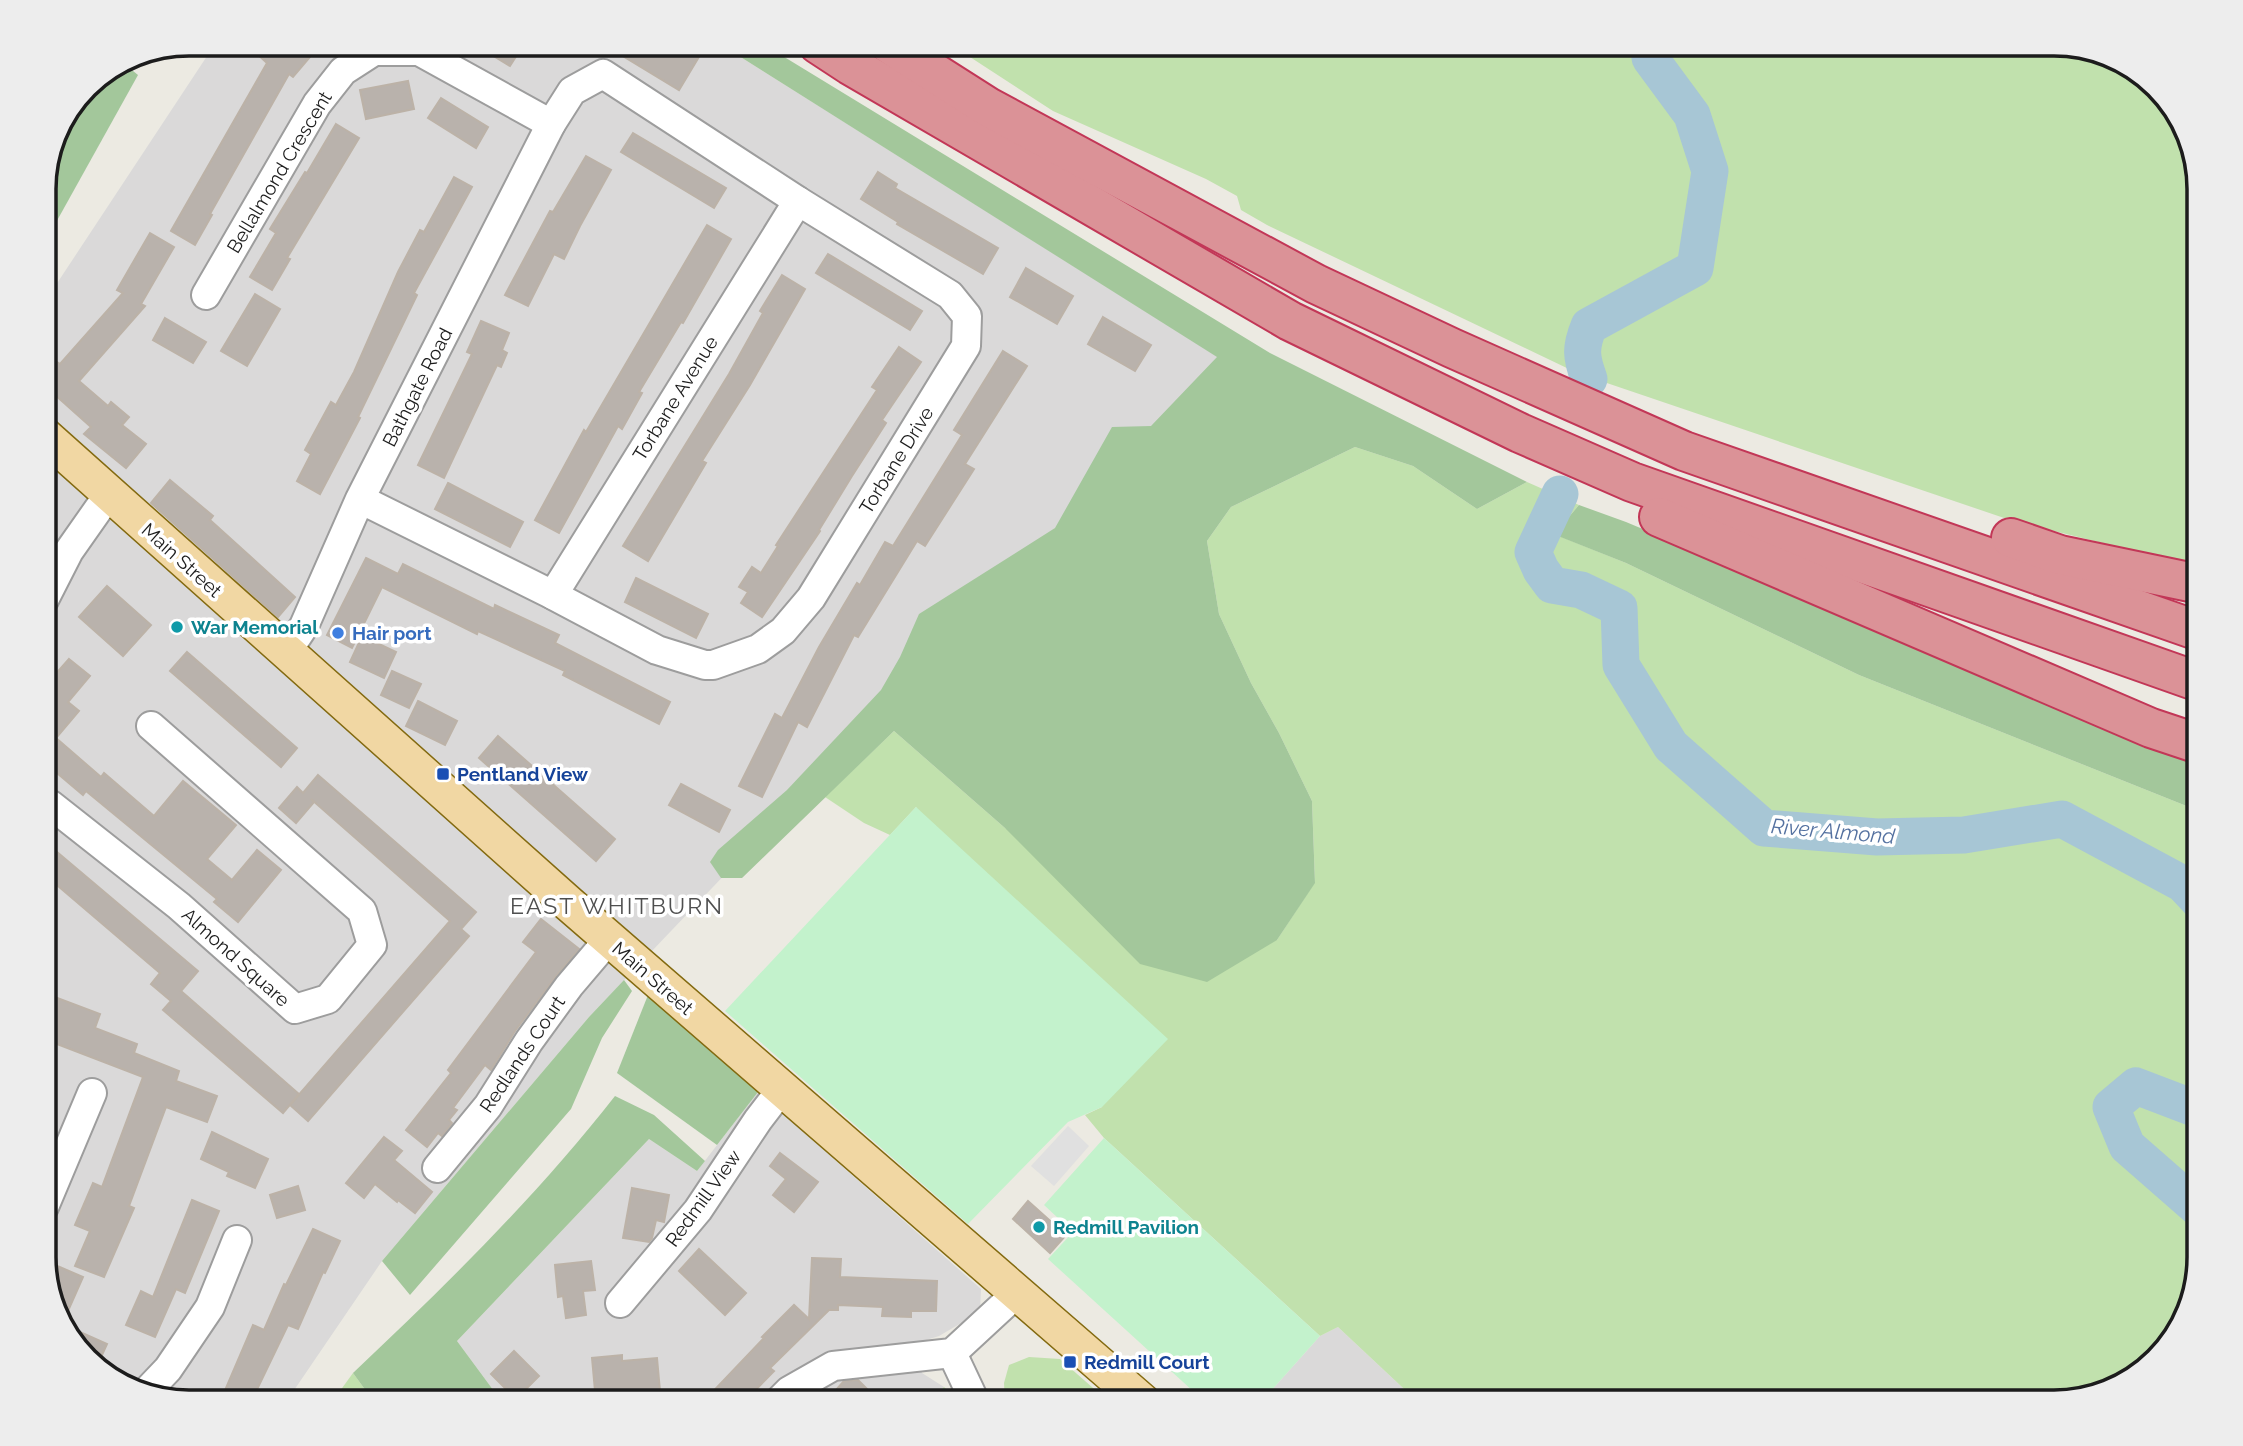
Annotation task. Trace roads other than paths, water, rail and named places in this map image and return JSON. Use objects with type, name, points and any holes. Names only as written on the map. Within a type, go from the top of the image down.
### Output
[{"type":"highway","points":[[836,56],[1274,338],[1511,454],[2139,723],[2187,740]]},
{"type":"highway","points":[[908,56],[988,107],[1317,285],[1452,348],[1684,451],[2187,627]]},
{"type":"highway","points":[[850,65],[1290,321],[1520,433],[1632,482],[2187,678]]},
{"type":"highway","points":[[1452,348],[2060,555],[2187,581]]},
{"type":"main road","name":"Main Street","points":[[56,446],[614,944],[1129,1390]]},
{"type":"street","name":"Bellalmond Crescent","points":[[206,295],[317,104],[343,71],[366,56]]},
{"type":"street","name":"Bellalmond Crescent","points":[[428,56],[551,124]]},
{"type":"street","name":"Torbane Drive","points":[[360,499],[657,650],[713,665],[758,649],[783,631],[811,598],[966,346],[967,316],[950,295],[798,201],[603,74],[572,91],[551,124]]},
{"type":"street","name":"Bathgate Road","points":[[286,653],[304,626],[360,499],[551,124]]},
{"type":"street","name":"Torbane Avenue","points":[[553,595],[798,201]]},
{"type":"street","points":[[56,576],[69,551],[109,494]]},
{"type":"street","name":"Almond Square","points":[[56,809],[179,906],[295,1009],[328,999],[372,945],[362,911],[150,726]]},
{"type":"street","name":"Redlands Court","points":[[437,1168],[488,1106],[569,986],[614,944]]},
{"type":"street","name":"Redmill View","points":[[620,1303],[698,1210],[781,1090]]},
{"type":"street","points":[[56,1178],[92,1093]]},
{"type":"street","points":[[153,1385],[168,1369],[210,1307],[237,1240]]},
{"type":"street","points":[[791,1390],[833,1366],[953,1353],[1018,1292]]},
{"type":"street","points":[[953,1353],[970,1390]]},
{"type":"waterway","name":"River Almond","points":[[1589,379],[1583,352],[1589,326],[1695,268],[1710,171],[1692,115],[1650,56]]},
{"type":"waterway","name":"River Almond","points":[[1560,494],[1533,552],[1541,570],[1552,585],[1581,590],[1619,608],[1621,665],[1671,746],[1764,828],[1877,837],[1964,835],[2062,819],[2187,888]]},
{"type":"waterway","name":"River Almond","points":[[2187,1105],[2136,1086],[2111,1107],[2127,1146],[2187,1198]]},
{"type":"place","name":"War Memorial","points":[[177,627]]},
{"type":"place","name":"Hair port","points":[[338,633]]},
{"type":"place","name":"Pentland View","points":[[443,774]]},
{"type":"place","name":"Redmill Pavilion","points":[[1039,1227]]},
{"type":"place","name":"Redmill Court","points":[[1070,1362]]},
{"type":"district","name":"EAST WHITBURN","points":[[617,905]]}]
